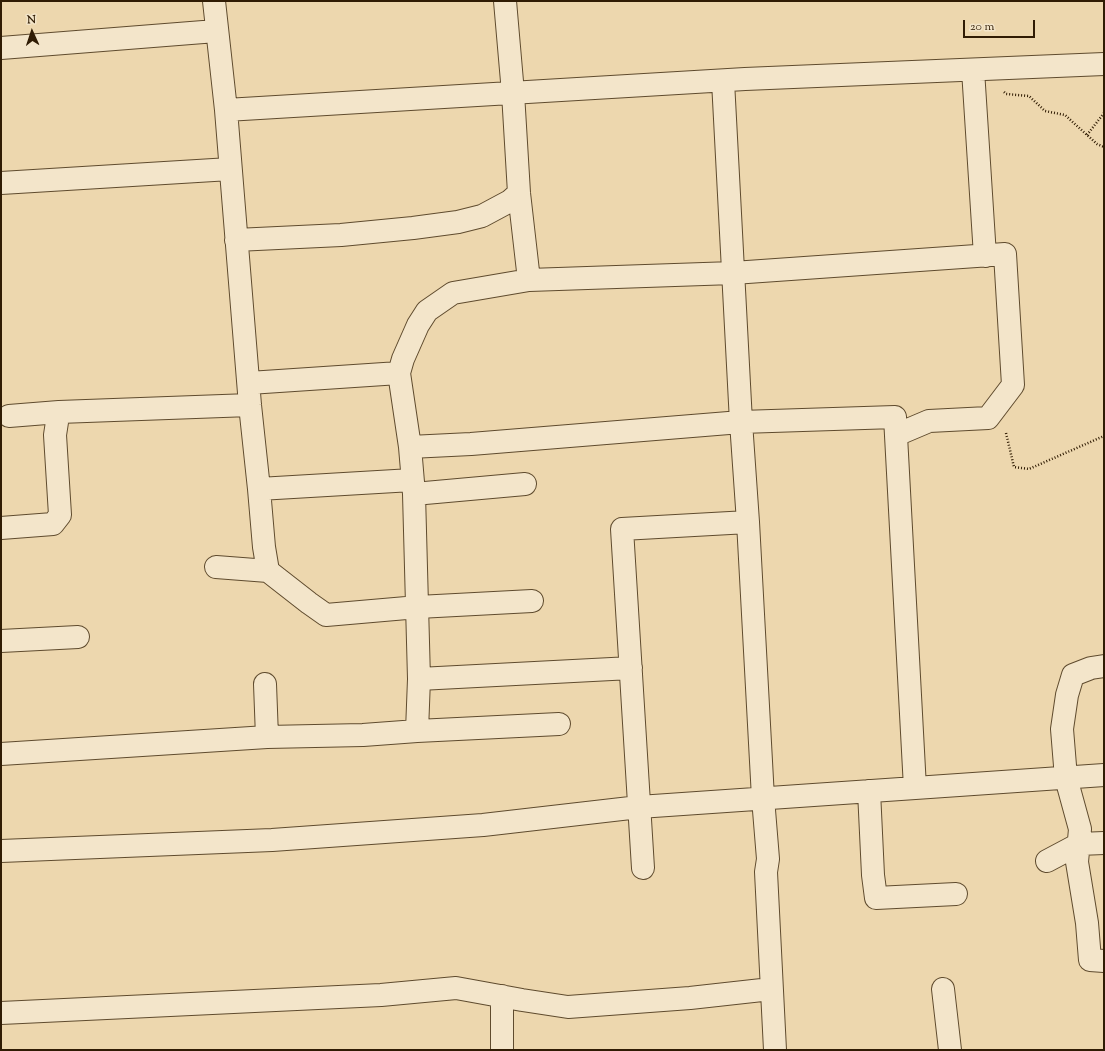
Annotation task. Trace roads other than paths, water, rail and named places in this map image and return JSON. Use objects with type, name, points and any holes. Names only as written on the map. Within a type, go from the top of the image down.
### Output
[{"type":"street","points":[[214,1],[226,110],[250,405],[264,547],[268,571]]},
{"type":"street","points":[[505,1],[513,93],[519,192],[529,280]]},
{"type":"street","points":[[1,48],[216,30]]},
{"type":"street","points":[[226,110],[723,80],[1104,64]]},
{"type":"street","points":[[973,70],[985,256]]},
{"type":"street","points":[[723,80],[741,422],[763,798],[768,859],[766,872],[775,1050]]},
{"type":"street","points":[[1,183],[230,169]]},
{"type":"street","points":[[236,240],[341,235],[458,222],[482,216],[510,201],[519,192]]},
{"type":"street","points":[[417,731],[419,679],[418,607],[413,487],[410,447],[399,373],[403,359],[418,326],[427,311],[453,293],[529,280],[733,273],[1005,254],[1013,385],[988,418],[929,421],[896,435]]},
{"type":"street","points":[[249,383],[399,373]]},
{"type":"street","points":[[9,416],[59,412],[250,405]]},
{"type":"street","points":[[1,528],[53,524],[60,514],[55,435],[59,412]]},
{"type":"street","points":[[410,447],[471,444],[741,422],[895,417],[915,788]]},
{"type":"street","points":[[259,488],[413,487],[525,484]]},
{"type":"street","points":[[643,868],[622,529],[748,522]]},
{"type":"street","points":[[216,567],[268,571],[326,615],[418,607],[532,601]]},
{"type":"street","points":[[1,641],[78,637]]},
{"type":"street","points":[[1104,666],[1091,668],[1073,675],[1067,695],[1062,729],[1066,778],[1080,829],[1077,862],[1087,923],[1090,960],[1104,961]]},
{"type":"street","points":[[419,679],[631,668]]},
{"type":"street","points":[[265,684],[267,737]]},
{"type":"street","points":[[1,754],[267,737],[363,735],[559,724]]},
{"type":"street","points":[[1,851],[303,838],[483,825],[639,807],[1104,775]]},
{"type":"street","points":[[869,791],[873,875],[876,898],[956,894]]},
{"type":"street","points":[[1047,861],[1079,844],[1104,843]]},
{"type":"street","points":[[1,1013],[381,995],[456,988],[568,1007],[690,998],[771,988]]},
{"type":"street","points":[[944,990],[950,1050]]},
{"type":"street","points":[[502,996],[502,1050]]}]
